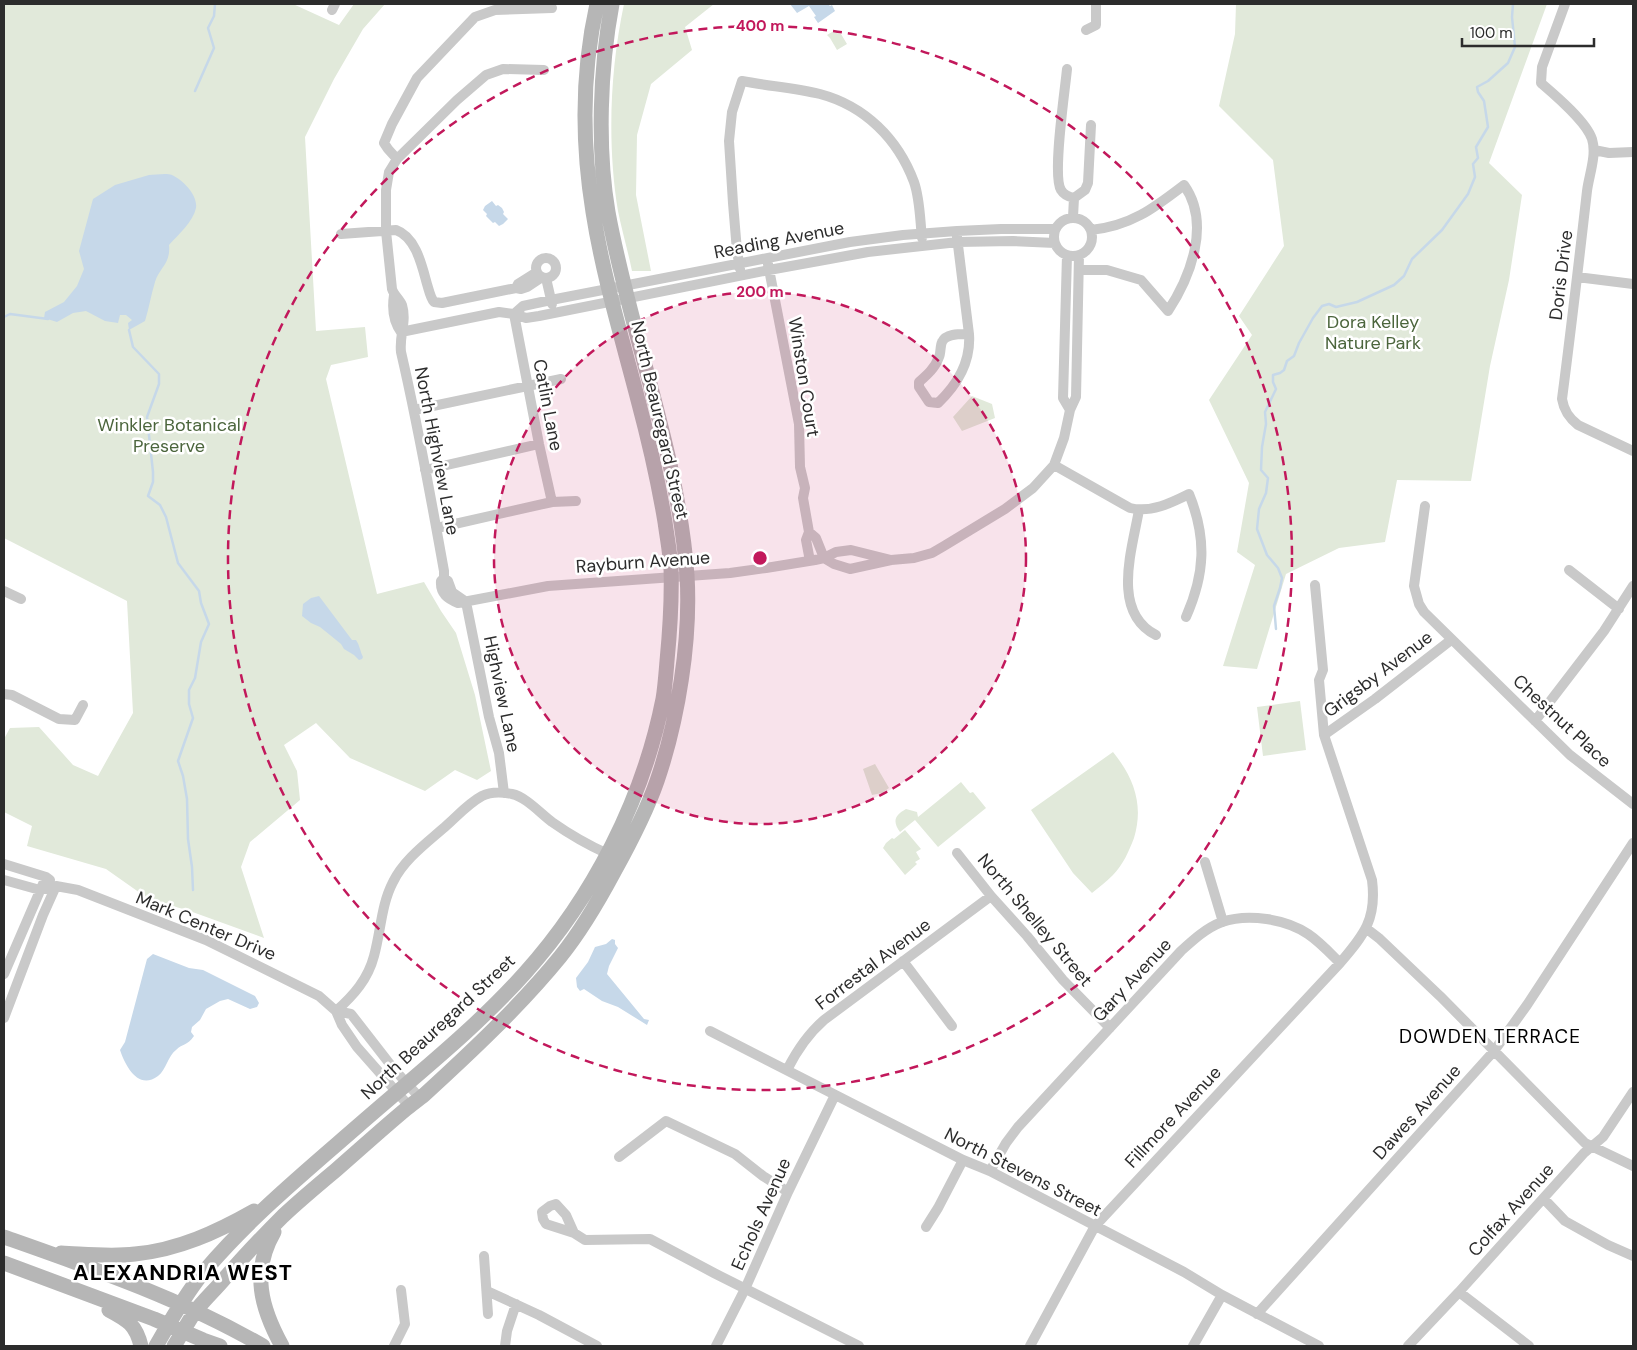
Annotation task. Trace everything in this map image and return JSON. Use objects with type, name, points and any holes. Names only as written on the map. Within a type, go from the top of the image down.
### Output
[{"type":"main road","name":"North Beauregard Street","points":[[156,1346],[199,1277],[242,1231],[275,1199],[480,1018],[527,970],[568,919],[608,854],[638,786],[663,696],[669,635],[671,577],[670,558],[654,460],[611,294],[594,217],[590,188],[586,138],[587,69],[597,4]]},
{"type":"main road","name":"North Beauregard Street","points":[[174,1346],[196,1311],[242,1258],[284,1216],[415,1102],[521,1000],[562,954],[595,906],[628,846],[657,782],[671,727],[684,659],[687,576],[680,514],[608,213],[602,122],[605,48],[612,4]]},
{"type":"main road","points":[[48,1253],[134,1254],[158,1251],[198,1240],[275,1199]]},
{"type":"main road","points":[[282,1346],[264,1308],[260,1278],[266,1245],[284,1216]]},
{"type":"main road","points":[[4,1237],[112,1276],[181,1304],[233,1329],[262,1346]]},
{"type":"main road","points":[[4,1263],[169,1324],[254,1346]]},
{"type":"main road","points":[[50,1280],[124,1318],[135,1328],[141,1346]]},
{"type":"main road","points":[[185,1329],[220,1346]]},
{"type":"street","points":[[1086,30],[1096,25],[1096,4]]},
{"type":"street","points":[[1565,4],[1542,66],[1541,83],[1561,100],[1584,126],[1592,137],[1594,150],[1609,154],[1633,152]]},
{"type":"street","points":[[397,159],[384,142],[417,78],[475,17],[495,10],[552,8]]},
{"type":"street","name":"North Highview Lane","points":[[466,602],[452,592],[448,581],[444,578],[414,410],[401,352],[401,332],[396,324],[392,305],[394,294],[386,231],[386,180],[397,159],[457,100],[486,75],[503,69],[544,70]]},
{"type":"street","points":[[1067,70],[1058,155],[1058,184],[1066,196],[1074,198]]},
{"type":"street","points":[[742,275],[739,264],[729,141],[732,112],[742,81],[822,95],[858,110],[881,128],[892,141],[914,182],[919,206],[923,245]]},
{"type":"street","points":[[1074,198],[1085,190],[1088,183],[1091,125]]},
{"type":"street","name":"Doris Drive","points":[[1594,150],[1587,190],[1562,399],[1563,407],[1578,425],[1633,451]]},
{"type":"street","points":[[1079,270],[1108,270],[1141,280],[1168,311],[1175,301],[1190,266],[1196,238],[1198,216],[1191,195],[1184,185],[1149,211],[1109,228],[1092,230]]},
{"type":"street","points":[[1073,217],[1074,198]]},
{"type":"street","points":[[1073,217],[1084,221],[1092,230],[1092,242],[1079,255],[1067,255],[1055,243],[1055,229],[1062,221],[1073,217]]},
{"type":"street","name":"Reading Avenue","points":[[626,292],[739,264],[850,242],[922,233],[1001,229],[1055,229]]},
{"type":"street","points":[[341,234],[396,230],[402,232],[414,247],[434,302],[516,288],[518,284],[542,276],[554,313]]},
{"type":"street","points":[[957,231],[969,334],[969,353],[965,367],[947,395],[938,403],[930,402],[919,387],[919,382],[933,368],[940,357],[942,342],[947,337],[969,334]]},
{"type":"street","name":"Reading Avenue","points":[[514,314],[523,306],[551,300],[611,294],[742,275],[868,252],[958,242],[1013,241],[1055,243]]},
{"type":"street","name":"Rayburn Avenue","points":[[1067,255],[1064,398],[1070,410]]},
{"type":"street","name":"Rayburn Avenue","points":[[824,558],[834,564],[850,568],[891,560],[914,558],[932,552],[1017,501],[1033,488],[1054,465],[1064,438],[1070,410],[1076,397],[1079,255]]},
{"type":"street","name":"Winston Court","points":[[766,258],[798,424],[800,467],[805,488],[803,498],[809,532],[806,540],[810,561]]},
{"type":"street","points":[[1577,277],[1633,284]]},
{"type":"street","name":"Reading Avenue","points":[[401,332],[499,312],[526,318],[554,313],[611,294]]},
{"type":"street","name":"Catlin Lane","points":[[514,314],[552,502]]},
{"type":"street","points":[[414,410],[561,380]]},
{"type":"street","points":[[425,470],[539,444]]},
{"type":"street","points":[[1054,465],[1130,508],[1138,510],[1163,506],[1189,494],[1199,524],[1202,557],[1198,583],[1186,617]]},
{"type":"street","points":[[436,528],[552,502],[576,501]]},
{"type":"street","name":"Chestnut Place","points":[[1425,506],[1414,586],[1424,612],[1570,755],[1633,804]]},
{"type":"street","points":[[1138,510],[1127,585],[1128,592],[1138,621],[1146,630],[1156,635]]},
{"type":"street","name":"Winston Court","points":[[809,532],[816,538],[824,558]]},
{"type":"street","name":"Rayburn Avenue","points":[[466,602],[555,585],[730,573],[810,561],[824,558],[836,552],[851,550],[891,560]]},
{"type":"street","points":[[1569,570],[1619,608]]},
{"type":"street","points":[[1314,586],[1323,670],[1319,680],[1324,734],[1372,880],[1373,902],[1367,929],[1440,996],[1585,1143],[1633,1166]]},
{"type":"street","points":[[1535,721],[1604,630],[1633,586]]},
{"type":"street","points":[[4,592],[21,598]]},
{"type":"street","name":"Highview Lane","points":[[466,602],[488,718],[499,753],[504,793]]},
{"type":"street","name":"Grigsby Avenue","points":[[1324,734],[1375,699],[1451,640]]},
{"type":"street","points":[[4,694],[12,695],[59,719],[75,720],[83,705]]},
{"type":"street","points":[[336,1011],[351,997],[366,977],[374,956],[388,895],[398,873],[412,856],[466,808],[483,796],[493,793],[513,794],[560,828],[608,854]]},
{"type":"street","name":"Dawes Avenue","points":[[1257,1314],[1494,1051],[1548,973],[1633,843]]},
{"type":"street","name":"North Shelley Street","points":[[957,853],[1063,980],[1110,1028]]},
{"type":"street","points":[[1205,862],[1223,922]]},
{"type":"street","points":[[4,864],[46,877],[56,886],[4,1018]]},
{"type":"street","points":[[4,974],[46,877]]},
{"type":"street","name":"Mark Center Drive","points":[[4,880],[40,890],[56,886],[78,890],[206,940],[319,996],[331,1004],[342,1026],[357,1047],[415,1102]]},
{"type":"street","name":"Forrestal Avenue","points":[[787,1070],[794,1055],[813,1030],[824,1020],[991,896]]},
{"type":"street","name":"Gary Avenue","points":[[990,1171],[1006,1143],[1018,1127],[1180,951],[1197,937],[1223,922],[1245,918],[1270,920],[1286,924],[1307,934],[1340,963]]},
{"type":"street","name":"Fillmore Avenue","points":[[1030,1346],[1096,1226],[1340,963],[1367,929]]},
{"type":"street","points":[[903,961],[952,1026]]},
{"type":"street","name":"Mark Center Drive","points":[[336,1011],[351,1014],[393,1068],[402,1088],[415,1102]]},
{"type":"street","name":"North Stevens Street","points":[[710,1031],[963,1160],[990,1171],[1184,1272],[1222,1295],[1319,1346]]},
{"type":"street","name":"Colfax Avenue","points":[[1408,1346],[1592,1146],[1603,1137],[1633,1092]]},
{"type":"street","name":"Echols Avenue","points":[[716,1346],[745,1289],[788,1192],[835,1095]]},
{"type":"street","points":[[619,1157],[666,1121],[735,1154],[763,1176],[788,1192]]},
{"type":"street","points":[[926,1227],[963,1160]]},
{"type":"street","points":[[1544,1199],[1565,1221],[1608,1245],[1633,1256]]},
{"type":"street","points":[[574,1233],[585,1240],[650,1239],[859,1346]]},
{"type":"street","points":[[484,1256],[488,1314]]},
{"type":"street","points":[[394,1346],[405,1324],[401,1290]]},
{"type":"street","points":[[487,1291],[597,1346]]},
{"type":"street","points":[[1459,1292],[1529,1346]]},
{"type":"street","points":[[1193,1346],[1222,1295]]},
{"type":"street","points":[[505,1346],[507,1331],[516,1304]]},
{"type":"green space","name":"Winkler Botanical Preserve","points":[[4,4],[293,4],[339,25],[354,4],[385,4],[363,29],[334,79],[305,137],[316,331],[365,327],[368,357],[331,365],[326,379],[377,594],[424,582],[456,633],[475,695],[491,771],[477,780],[455,770],[425,791],[350,758],[316,723],[284,745],[297,771],[300,800],[250,842],[241,867],[264,938],[187,910],[150,900],[106,869],[27,846],[32,826],[4,812],[4,739],[10,728],[39,727],[73,765],[98,776],[133,713],[127,601],[4,538]]},
{"type":"green space","points":[[624,4],[714,4],[685,27],[692,50],[651,84],[637,135],[636,195],[651,271],[632,271],[618,211],[612,160],[613,81]]},
{"type":"green space","name":"Dora Kelley Nature Park","points":[[1236,4],[1547,4],[1489,163],[1522,195],[1509,280],[1490,366],[1471,481],[1397,480],[1385,542],[1339,548],[1286,574],[1257,669],[1223,666],[1255,565],[1237,552],[1249,483],[1209,400],[1252,335],[1239,316],[1284,246],[1273,160],[1219,106],[1235,34]]},
{"type":"green space","points":[[832,32],[841,34],[847,44],[837,50],[827,35]]},
{"type":"green space","points":[[972,396],[992,404],[995,418],[962,431],[953,417]]},
{"type":"green space","points":[[1300,701],[1306,750],[1263,756],[1257,707]]},
{"type":"green space","points":[[1113,752],[1132,782],[1137,803],[1137,826],[1130,848],[1120,867],[1092,893],[1073,873],[1031,810]]},
{"type":"green space","points":[[875,764],[889,788],[882,793],[872,795],[863,769]]},
{"type":"green space","points":[[961,782],[970,793],[973,792],[986,808],[938,847],[915,820],[900,832],[895,821],[899,814],[906,809],[917,812],[918,817]]},
{"type":"green space","points":[[905,830],[921,849],[916,852],[920,859],[915,862],[917,864],[905,875],[883,848],[892,838],[894,839]]},
{"type":"water","points":[[790,4],[828,4],[832,5],[835,11],[818,23],[814,17],[816,16],[809,6],[797,13]]},
{"type":"water","points":[[167,174],[176,177],[192,193],[195,198],[196,208],[189,223],[169,245],[167,261],[155,282],[145,321],[129,330],[128,323],[132,320],[126,315],[120,315],[118,323],[105,321],[86,311],[73,313],[57,322],[44,318],[45,312],[64,302],[77,286],[84,269],[79,251],[93,199],[115,185],[149,175]]},
{"type":"water","points":[[492,201],[496,206],[498,205],[502,208],[503,214],[508,219],[499,226],[486,216],[487,214],[483,210]]},
{"type":"water","points":[[319,596],[352,640],[356,640],[363,657],[362,659],[359,660],[320,627],[302,616],[303,604],[311,598]]},
{"type":"water","points":[[612,939],[615,940],[618,948],[607,974],[644,1019],[649,1020],[647,1025],[584,989],[580,991],[577,987],[576,978],[588,962],[595,947],[606,944]]},
{"type":"water","points":[[153,954],[189,968],[203,970],[255,996],[259,1003],[257,1007],[250,1009],[228,999],[206,1009],[200,1020],[192,1027],[191,1032],[194,1036],[192,1039],[173,1053],[158,1076],[151,1080],[144,1080],[133,1074],[129,1069],[120,1050],[125,1042],[147,959]]},
{"type":"waterway","points":[[195,91],[214,48],[208,28],[214,16],[215,4]]},
{"type":"waterway","points":[[1276,629],[1274,606],[1282,578],[1278,568],[1267,555],[1257,529],[1259,509],[1266,493],[1268,478],[1261,470],[1262,447],[1266,424],[1265,412],[1276,389],[1273,375],[1284,370],[1287,361],[1294,356],[1299,343],[1322,306],[1329,304],[1336,307],[1357,302],[1394,285],[1404,276],[1412,259],[1442,230],[1468,194],[1475,177],[1473,164],[1478,158],[1476,147],[1488,127],[1484,101],[1477,87],[1488,81],[1508,63],[1515,47],[1512,17],[1513,4]]},
{"type":"waterway","points":[[4,317],[10,314],[48,319]]},
{"type":"waterway","points":[[129,330],[133,347],[159,374],[159,384],[147,417],[153,472],[153,482],[148,496],[160,505],[166,517],[178,563],[199,591],[201,603],[209,624],[201,642],[195,678],[189,690],[189,704],[193,718],[178,761],[187,799],[188,839],[193,890]]},
{"type":"district","name":"DOWDEN TERRACE","points":[[1490,1036]]},
{"type":"district","name":"ALEXANDRIA WEST","points":[[183,1272]]}]
